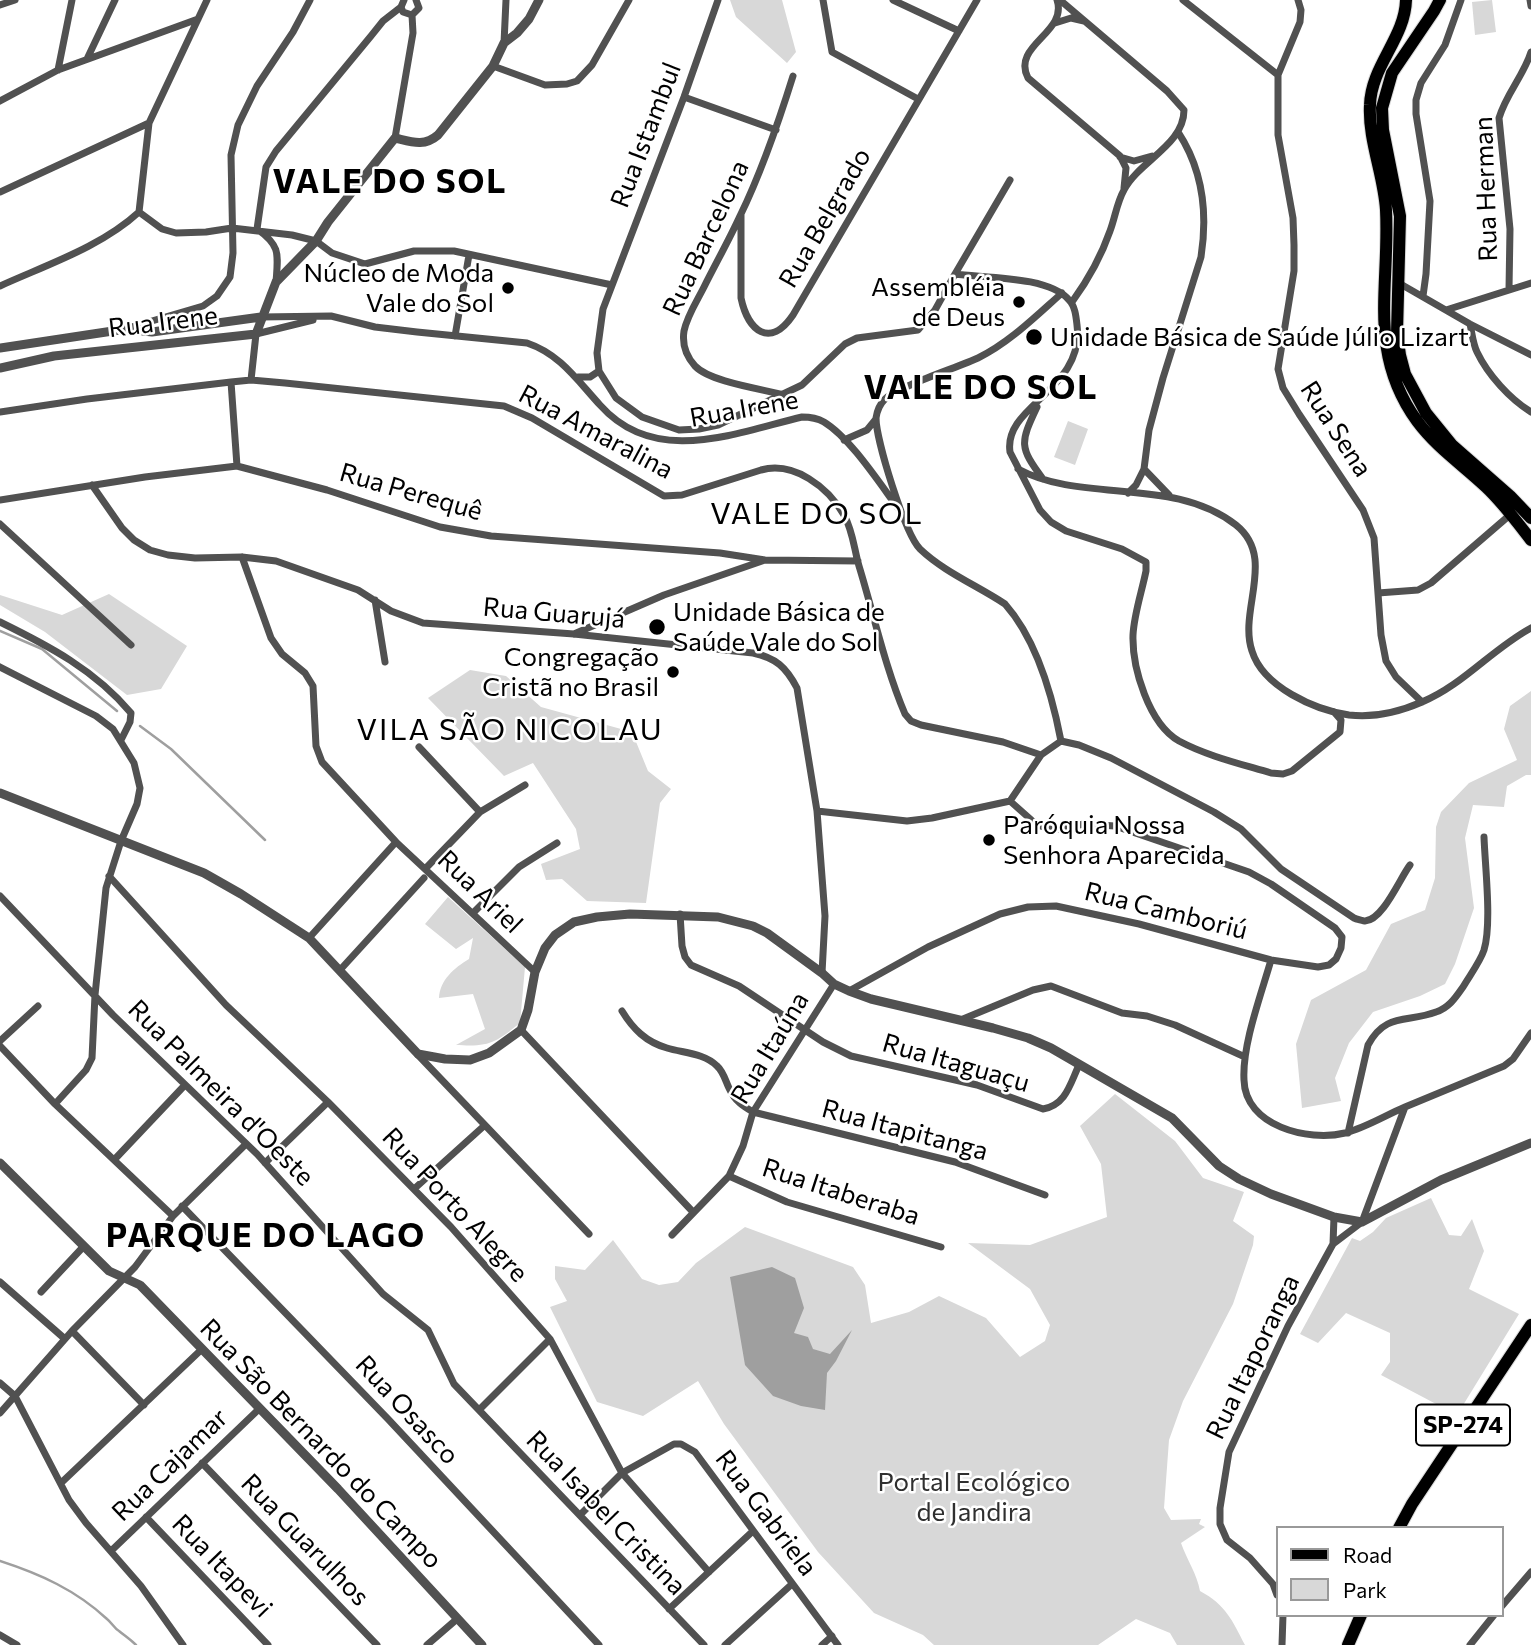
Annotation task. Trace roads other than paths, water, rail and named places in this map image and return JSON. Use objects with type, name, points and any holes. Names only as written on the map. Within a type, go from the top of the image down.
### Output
[{"type":"main road","points":[[1406,0],[1404,19],[1380,67],[1370,104],[1386,209],[1383,334],[1387,356],[1416,421],[1442,451],[1486,487],[1531,540]]},
{"type":"main road","points":[[1440,0],[1392,73],[1382,108],[1383,130],[1400,216],[1397,332],[1400,355],[1413,394],[1426,413],[1452,445],[1531,518]]},
{"type":"main road","name":"SP-274","points":[[1400,1526],[1531,1325]]},
{"type":"main road","points":[[1348,1645],[1360,1617]]},
{"type":"street","points":[[0,5],[15,0]]},
{"type":"street","points":[[58,70],[72,0]]},
{"type":"street","points":[[88,59],[115,0]]},
{"type":"street","points":[[0,286],[122,228],[139,212],[149,123],[207,0]]},
{"type":"street","points":[[126,329],[203,306],[217,296],[230,277],[233,253],[231,155],[237,125],[257,86],[293,32],[310,0]]},
{"type":"street","points":[[251,380],[256,334],[276,282],[316,241],[395,138],[409,66],[412,15],[419,8],[416,0]]},
{"type":"street","points":[[504,43],[506,0]]},
{"type":"street","points":[[395,138],[418,144],[430,142],[493,66],[504,43],[523,26],[539,0]]},
{"type":"street","points":[[493,66],[545,85],[577,81],[593,65],[629,0]]},
{"type":"street","name":"Rua Istambul","points":[[599,371],[597,353],[603,309],[718,0]]},
{"type":"street","points":[[823,0],[832,52],[918,99]]},
{"type":"street","points":[[893,0],[959,31]]},
{"type":"street","name":"Rua Belgrado","points":[[741,215],[741,298],[744,310],[753,328],[773,334],[784,328],[793,315],[977,0]]},
{"type":"street","points":[[1058,0],[1184,110],[1184,120],[1178,132],[1124,189]]},
{"type":"street","points":[[1058,0],[1055,23],[1025,58],[1024,70],[1028,78],[1120,156],[1131,161],[1142,161],[1157,154]]},
{"type":"street","points":[[1183,0],[1278,75]]},
{"type":"street","name":"Rua Sena","points":[[1298,0],[1300,22],[1278,75],[1278,135],[1293,218],[1294,245],[1294,271],[1278,369],[1283,387],[1299,414],[1363,510],[1374,538],[1381,635],[1386,661],[1396,677],[1422,702]]},
{"type":"street","points":[[1423,296],[1430,201],[1416,100],[1421,83],[1445,45],[1461,0]]},
{"type":"street","points":[[1530,0],[1531,6]]},
{"type":"street","points":[[257,229],[266,167],[276,150],[383,22],[403,4],[407,15],[412,15]]},
{"type":"street","points":[[1055,23],[1071,18],[1085,21]]},
{"type":"street","points":[[0,101],[58,70],[198,19]]},
{"type":"street","name":"Rua Herman","points":[[1509,289],[1510,229],[1499,118],[1531,52]]},
{"type":"street","name":"Rua Barcelona","points":[[785,395],[716,379],[703,373],[686,353],[684,330],[741,215],[776,130],[793,76]]},
{"type":"street","points":[[684,97],[776,130]]},
{"type":"street","points":[[0,192],[149,123]]},
{"type":"street","points":[[1128,493],[1136,485],[1144,469],[1149,430],[1201,257],[1206,229],[1204,199],[1198,176],[1190,151],[1178,132]]},
{"type":"street","points":[[1072,302],[1103,250],[1124,189],[1126,169],[1120,156]]},
{"type":"street","points":[[578,377],[590,377],[599,371],[616,398],[642,417],[679,430],[718,425],[785,395],[802,385],[845,344],[858,338],[918,330],[935,310],[1010,180]]},
{"type":"street","points":[[139,212],[162,229],[176,233],[232,228],[257,229],[316,241],[332,253],[365,264],[422,251],[454,251],[612,285]]},
{"type":"street","points":[[257,229],[272,239],[276,251],[276,282]]},
{"type":"street","points":[[455,336],[469,256]]},
{"type":"street","points":[[955,274],[1035,283],[1062,293],[1072,302],[1078,341],[1071,365],[1062,378],[1013,428],[1010,435],[1010,452],[1040,510],[1051,522],[1066,531],[1122,549],[1146,562],[1133,635],[1138,674],[1152,713],[1167,732],[1199,750],[1271,773],[1283,774],[1292,771],[1336,737],[1342,726],[1334,712]]},
{"type":"street","points":[[1385,274],[1470,324],[1531,355]]},
{"type":"street","points":[[1446,310],[1531,283]]},
{"type":"street","points":[[1060,741],[1055,710],[1043,674],[1014,615],[1005,604],[930,558],[918,547],[904,516],[883,453],[876,419],[877,411],[889,395],[979,357],[1010,337],[1062,293]]},
{"type":"street","name":"Rua Irene","points":[[0,368],[94,351],[256,334],[331,316]]},
{"type":"street","name":"Rua Irene","points":[[0,348],[126,329],[152,332],[261,317],[331,316],[375,327],[527,343],[550,353],[578,377],[607,412],[645,434],[672,441],[694,442],[802,417],[823,421],[844,439],[904,516]]},
{"type":"street","points":[[1470,324],[1476,352],[1497,380],[1519,404],[1531,412]]},
{"type":"street","points":[[92,333],[94,351]]},
{"type":"street","points":[[63,339],[67,355]]},
{"type":"street","name":"Rua Amaralina","points":[[0,412],[251,380],[504,406],[532,418],[664,496],[682,495],[772,467],[797,472],[818,485],[836,503],[850,527],[905,714],[911,721],[1003,742],[1041,755]]},
{"type":"street","points":[[231,382],[237,466]]},
{"type":"street","points":[[1040,400],[1028,425],[1023,444],[1026,455],[1043,478]]},
{"type":"street","points":[[844,439],[867,430],[876,419]]},
{"type":"street","points":[[718,425],[723,437]]},
{"type":"street","name":"Rua Perequê","points":[[0,500],[237,466],[327,490],[440,527],[491,536],[720,553],[765,560],[858,561]]},
{"type":"street","points":[[1017,469],[1033,477],[1128,493],[1169,495],[1218,514],[1237,526],[1249,539],[1256,561],[1250,633],[1252,651],[1273,681],[1290,694],[1334,712],[1350,715],[1383,714],[1422,702],[1443,692],[1530,628]]},
{"type":"street","points":[[1144,469],[1169,495]]},
{"type":"street","points":[[1034,499],[1043,478]]},
{"type":"street","name":"Rua Guarujá","points":[[92,485],[122,528],[150,550],[195,558],[242,557],[276,561],[358,590],[391,611],[423,623],[574,634],[753,653],[770,657],[781,664],[797,688],[817,811],[824,916],[822,972]]},
{"type":"street","points":[[1378,593],[1418,590],[1431,583],[1511,514]]},
{"type":"street","points":[[0,524],[131,645]]},
{"type":"street","name":"Rua Ariel","points":[[242,557],[271,638],[282,654],[305,673],[313,686],[316,746],[322,762],[396,842],[535,972]]},
{"type":"street","points":[[574,634],[664,595],[765,560]]},
{"type":"street","points":[[374,600],[385,662]]},
{"type":"street","points":[[0,622],[50,646],[80,665],[123,704],[131,713],[130,722],[121,740]]},
{"type":"street","points":[[0,667],[96,716],[113,729],[134,763],[140,788],[137,804],[109,876],[104,903],[92,1058],[86,1070],[55,1104]]},
{"type":"street","points":[[817,811],[907,821],[1010,801],[1041,755],[1060,741],[1079,745],[1111,758],[1214,812],[1241,829],[1281,869],[1354,918],[1364,921],[1373,919],[1410,864]]},
{"type":"street","points":[[419,747],[480,812]]},
{"type":"street","points":[[426,868],[480,812],[525,785]]},
{"type":"street","points":[[0,793],[204,873],[309,938],[589,1234]]},
{"type":"street","name":"Rua Camboriú","points":[[849,991],[928,947],[1000,914],[1028,907],[1056,906],[1139,923],[1271,960],[1318,967],[1329,965],[1341,948],[1342,937],[1327,921],[1249,872],[1115,826],[1084,824],[1054,830],[1037,825],[1010,801]]},
{"type":"street","points":[[1348,1133],[1368,1045],[1375,1032],[1384,1024],[1405,1017],[1436,1013],[1446,1008],[1454,1000],[1484,951],[1488,929],[1484,837]]},
{"type":"street","points":[[309,938],[396,842]]},
{"type":"street","points":[[473,913],[519,867],[557,844]]},
{"type":"street","name":"Rua Porto Alegre","points":[[109,876],[226,1005],[328,1102],[468,1245],[550,1339],[622,1473],[709,1572]]},
{"type":"street","points":[[340,970],[424,878]]},
{"type":"street","name":"Rua Palmeira d'Oeste","points":[[0,896],[184,1086],[265,1163],[383,1294],[428,1330],[454,1384],[479,1410]]},
{"type":"street","points":[[418,1054],[470,1060],[496,1049],[521,1030],[528,1010],[535,972],[545,948],[555,935],[574,922],[619,915],[680,914],[719,917],[753,926],[786,945],[834,984],[849,991],[871,999],[963,1019],[1028,1038],[1051,1048],[1172,1118],[1219,1166],[1239,1179],[1271,1194],[1335,1217],[1362,1222],[1441,1180],[1531,1143]]},
{"type":"street","name":"Rua Itaguaçu","points":[[680,914],[682,946],[691,965],[740,986],[803,1030],[851,1056],[977,1085],[1043,1109],[1054,1107],[1062,1101],[1079,1065]]},
{"type":"street","points":[[1271,960],[1245,1057],[1244,1083],[1248,1100],[1259,1116],[1278,1126],[1328,1136],[1348,1133],[1504,1066],[1513,1059],[1531,1033]]},
{"type":"street","name":"Rua Itaúna","points":[[672,1235],[729,1176],[743,1146],[753,1112],[834,984]]},
{"type":"street","points":[[963,1019],[1033,990],[1051,986],[1122,1013],[1147,1016],[1175,1025],[1245,1057]]},
{"type":"street","points":[[38,1006],[0,1044],[55,1104],[173,1216]]},
{"type":"street","points":[[622,1011],[632,1027],[648,1040],[665,1048],[696,1054],[718,1066],[739,1104],[753,1112]]},
{"type":"street","points":[[521,1030],[692,1212]]},
{"type":"street","points":[[114,1160],[184,1086]]},
{"type":"street","points":[[265,1163],[328,1102]]},
{"type":"street","points":[[1362,1222],[1405,1107]]},
{"type":"street","name":"Rua Itapitanga","points":[[753,1112],[956,1162],[1045,1195]]},
{"type":"street","points":[[414,1189],[485,1125]]},
{"type":"street","points":[[0,1413],[72,1331],[124,1278],[173,1216],[246,1144]]},
{"type":"street","name":"Rua São Bernardo do Campo","points":[[0,1163],[109,1271],[140,1285],[338,1489],[482,1645]]},
{"type":"street","name":"Rua Itaberaba","points":[[729,1176],[787,1202],[941,1247]]},
{"type":"street","name":"Rua Osasco","points":[[183,1206],[388,1419],[599,1645]]},
{"type":"street","name":"Rua Itaporanga","points":[[1333,1244],[1335,1217]]},
{"type":"street","name":"Rua Itaporanga","points":[[1276,1592],[1273,1584],[1250,1558],[1227,1540],[1220,1524],[1223,1483],[1229,1452],[1287,1326],[1333,1244],[1362,1222]]},
{"type":"street","points":[[41,1292],[84,1246]]},
{"type":"street","points":[[0,1282],[65,1339]]},
{"type":"street","points":[[72,1331],[144,1405]]},
{"type":"street","points":[[479,1410],[550,1339]]},
{"type":"street","points":[[61,1483],[202,1349]]},
{"type":"street","points":[[0,1383],[15,1396],[69,1500],[86,1524],[141,1586],[183,1645]]},
{"type":"street","name":"Rua Cajamar","points":[[111,1551],[259,1409]]},
{"type":"street","name":"Rua Isabel Cristina","points":[[479,1410],[704,1645]]},
{"type":"street","name":"Rua Gabriela","points":[[580,1515],[622,1473],[674,1444],[688,1446],[838,1645]]},
{"type":"street","name":"Rua Guarulhos","points":[[202,1463],[377,1645]]},
{"type":"street","name":"Rua Itapevi","points":[[146,1517],[268,1645]]},
{"type":"street","points":[[668,1609],[753,1531]]},
{"type":"street","points":[[1503,1605],[1531,1572]]},
{"type":"street","points":[[724,1645],[792,1584]]},
{"type":"street","points":[[1282,1645],[1283,1617]]},
{"type":"street","points":[[1470,1645],[1492,1617]]},
{"type":"street","points":[[427,1645],[457,1619]]},
{"type":"street","points":[[0,1635],[17,1645]]},
{"type":"street","points":[[822,1645],[832,1636]]},
{"type":"waterway","points":[[0,631],[42,649],[117,711]]},
{"type":"waterway","points":[[140,726],[171,749],[265,840]]},
{"type":"waterway","points":[[0,1561],[29,1571],[70,1591],[136,1645]]},
{"type":"place","name":"Núcleo de Moda Vale do Sol","points":[[508,288]]},
{"type":"place","name":"Assembléia de Deus","points":[[1019,302]]},
{"type":"place","name":"Unidade Básica de Saúde Júlio Lizart","points":[[1034,337]]},
{"type":"place","name":"Unidade Básica de Saúde Vale do Sol","points":[[657,627]]},
{"type":"place","name":"Congregação Cristã no Brasil","points":[[673,672]]},
{"type":"place","name":"Paróquia Nossa Senhora Aparecida","points":[[989,840]]},
{"type":"district","name":"VALE DO SOL","points":[[390,182]]},
{"type":"district","name":"VALE DO SOL","points":[[981,388]]},
{"type":"district","name":"VALE DO SOL","points":[[817,514]]},
{"type":"district","name":"VILA SÃO NICOLAU","points":[[510,730]]},
{"type":"district","name":"PARQUE DO LAGO","points":[[266,1236]]},
{"type":"park label","name":"Portal Ecológico de Jandira","points":[[974,1497]]}]
